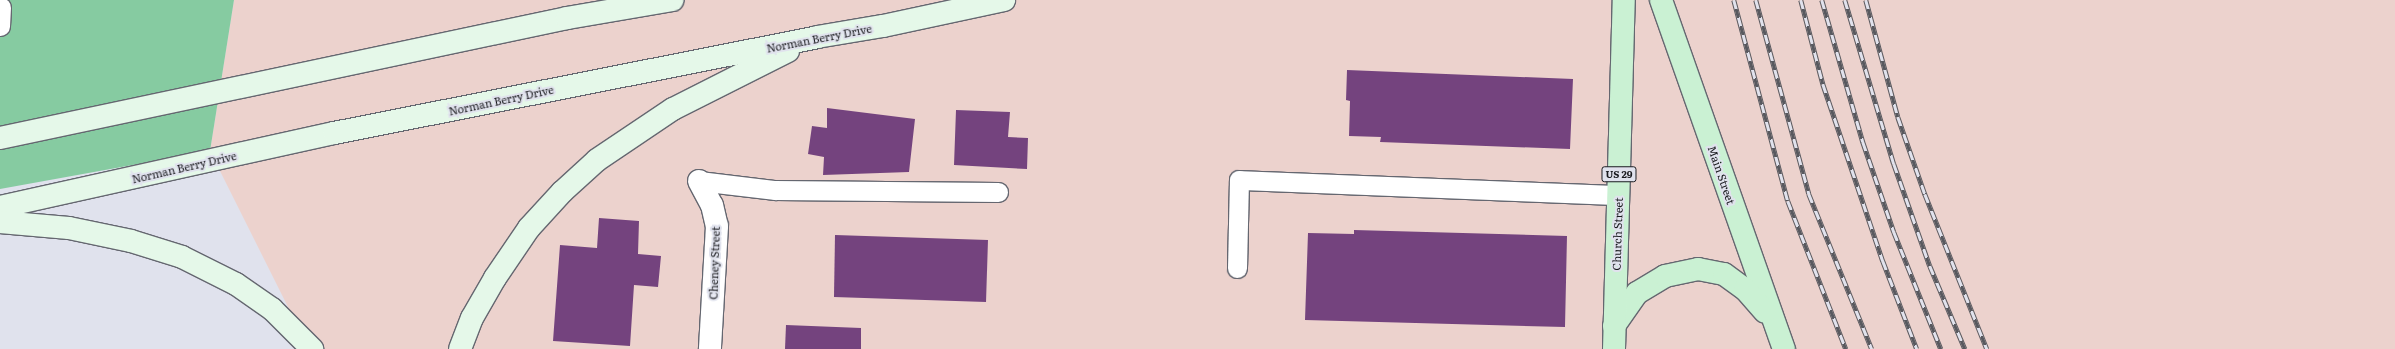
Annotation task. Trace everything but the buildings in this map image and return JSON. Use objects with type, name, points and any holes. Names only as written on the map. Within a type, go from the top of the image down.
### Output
[{"type":"main road","points":[[0,138],[568,9],[672,0]]},
{"type":"main road","name":"Norman Berry Drive","points":[[0,207],[334,133],[817,37],[883,26],[1004,0]]},
{"type":"main road","name":"Church Street","points":[[1614,349],[1624,0]]},
{"type":"main road","name":"Main Street","points":[[1661,0],[1773,322],[1784,349]]},
{"type":"main road","points":[[460,349],[472,318],[495,278],[529,228],[562,192],[597,160],[673,109],[817,37]]},
{"type":"main road","points":[[0,222],[69,228],[131,241],[182,257],[236,284],[272,309],[312,349]]},
{"type":"main road","points":[[1614,326],[1637,292],[1665,276],[1698,269],[1724,274],[1745,289],[1773,322]]},
{"type":"street","name":"Cheney Street","points":[[699,181],[712,205],[717,226],[710,349]]},
{"type":"lane","points":[[0,26],[1,7]]},
{"type":"lane","points":[[1237,268],[1240,180],[1618,195]]},
{"type":"lane","points":[[699,181],[775,190],[998,192]]},
{"type":"shaded area","points":[[234,0],[2395,0],[2395,349],[309,349],[210,151]]},
{"type":"green space","points":[[0,0],[234,0],[210,151],[0,189]]},
{"type":"railway","points":[[1734,0],[1788,201],[1846,349]]},
{"type":"railway","points":[[1756,0],[1809,194],[1872,349]]},
{"type":"railway","points":[[1801,0],[1823,84],[1883,261],[1917,349]]},
{"type":"railway","points":[[1822,0],[1863,142],[1894,232],[1941,349]]},
{"type":"railway","points":[[1845,0],[1894,164],[1930,266],[1965,349]]},
{"type":"railway","points":[[1866,0],[1898,117],[1925,194],[1987,349]]}]
